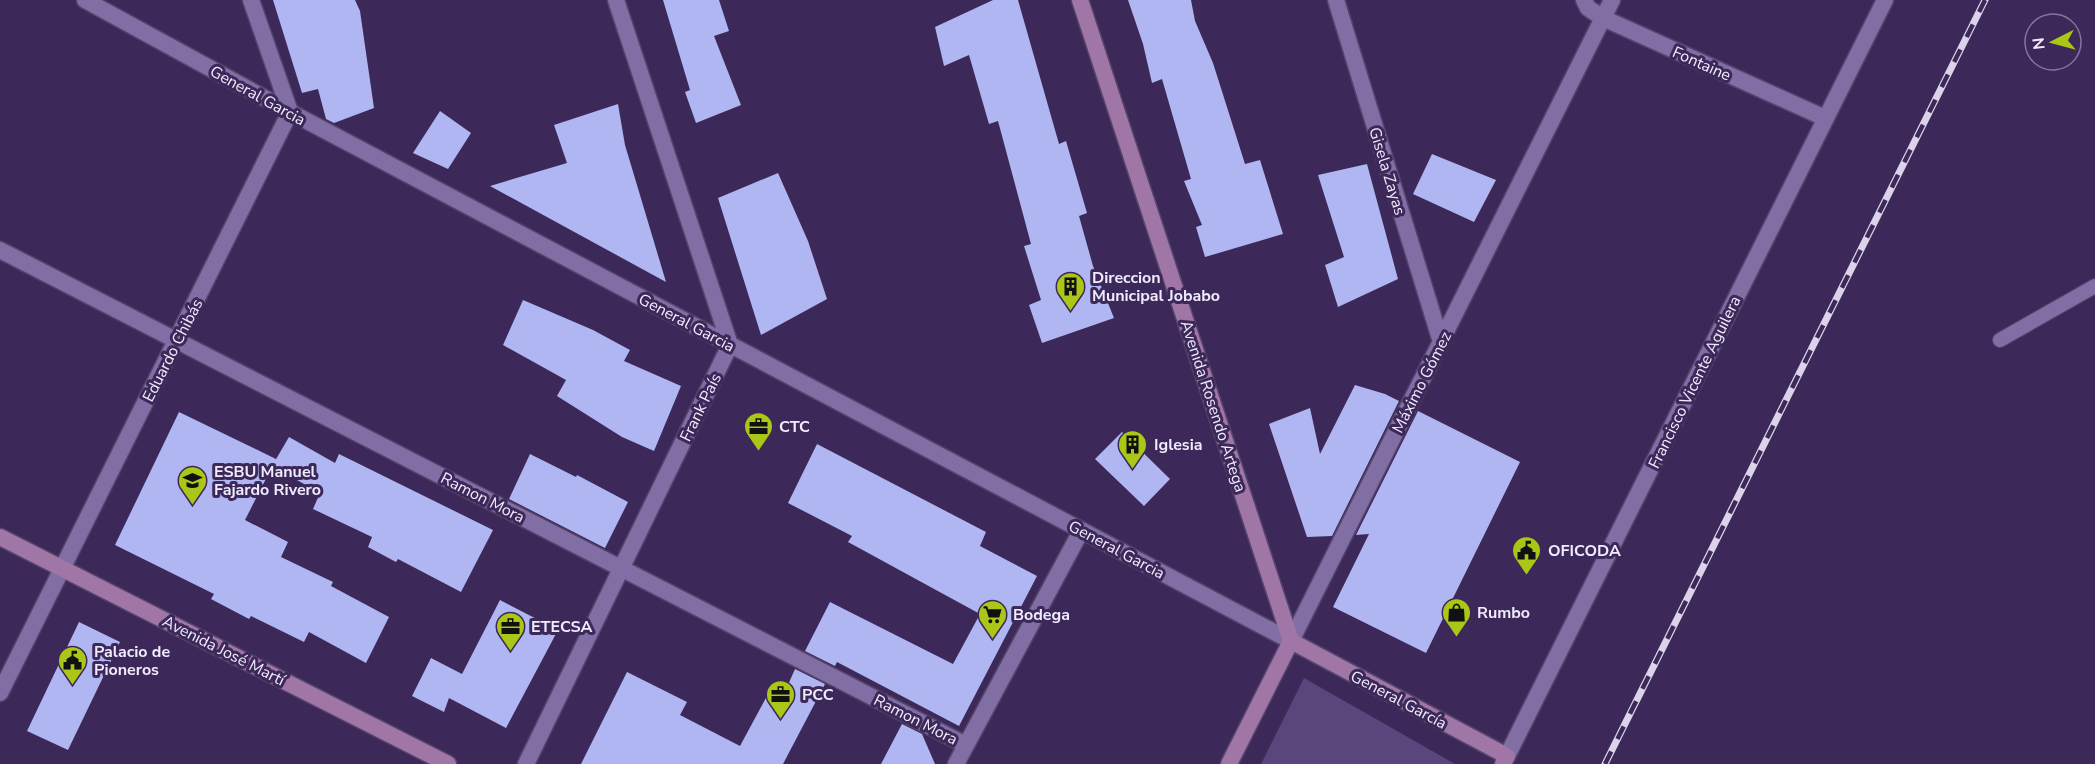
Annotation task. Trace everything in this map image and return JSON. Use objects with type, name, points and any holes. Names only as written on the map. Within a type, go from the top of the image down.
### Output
[{"type":"main road","name":"Avenida Rosendo Artega","points":[[1080,0],[1291,641]]},
{"type":"main road","name":"Avenida José Martí","points":[[0,537],[448,764]]},
{"type":"main road","name":"General García","points":[[1291,641],[1505,760]]},
{"type":"main road","name":"Máximo Gómez","points":[[1229,764],[1291,641]]},
{"type":"street","name":"General Garcia","points":[[85,0],[290,112],[1291,641]]},
{"type":"street","points":[[250,0],[290,112]]},
{"type":"street","points":[[615,0],[730,345]]},
{"type":"street","name":"Gisela Zayas","points":[[1336,0],[1441,342]]},
{"type":"street","name":"Fontaine","points":[[1584,0],[1588,8],[1603,18],[1825,118]]},
{"type":"street","name":"Máximo Gómez","points":[[1291,641],[1612,0]]},
{"type":"street","name":"Francisco Vicente Aguilera","points":[[1505,760],[1885,0]]},
{"type":"street","name":"Eduardo Chibás","points":[[0,693],[290,112]]},
{"type":"street","name":"Ramon Mora","points":[[0,250],[966,745]]},
{"type":"street","name":"Frank País","points":[[526,764],[730,345]]},
{"type":"street","points":[[956,764],[1082,531]]},
{"type":"lane","points":[[2000,340],[2095,286]]},
{"type":"shaded area","points":[[1304,678],[1455,764],[1261,764]]},
{"type":"building","points":[[273,0],[355,0],[360,11],[374,108],[334,123],[326,119],[318,89],[302,93]]},
{"type":"building","points":[[663,0],[719,0],[729,31],[714,36],[741,105],[696,123],[685,92],[690,90]]},
{"type":"building","points":[[993,0],[1018,0],[1059,144],[1066,141],[1087,213],[1079,216],[1093,266],[1114,318],[1042,343],[1029,305],[1041,300],[1024,246],[1031,244],[998,121],[989,124],[969,55],[944,66],[935,27]]},
{"type":"building","points":[[1128,0],[1191,0],[1195,21],[1213,63],[1245,164],[1260,160],[1283,234],[1205,257],[1196,227],[1202,225],[1184,181],[1191,179],[1162,79],[1152,83],[1143,44]]},
{"type":"building","points":[[618,104],[625,145],[666,282],[490,186],[567,163],[554,125]]},
{"type":"building","points":[[440,111],[471,133],[448,169],[413,153]]},
{"type":"building","points":[[1432,154],[1496,180],[1474,222],[1413,194]]},
{"type":"building","points":[[1367,164],[1398,279],[1338,307],[1325,265],[1344,257],[1318,175]]},
{"type":"building","points":[[778,173],[808,241],[827,299],[761,335],[718,198]]},
{"type":"building","points":[[523,300],[593,330],[630,350],[624,361],[681,386],[654,451],[622,437],[557,396],[566,380],[503,345]]},
{"type":"building","points":[[1355,385],[1399,401],[1332,536],[1307,537],[1269,424],[1310,408],[1320,454]]},
{"type":"building","points":[[1418,411],[1520,462],[1426,653],[1333,607],[1369,534],[1356,535]]},
{"type":"building","points":[[179,412],[276,459],[245,520],[288,542],[281,557],[333,582],[331,586],[389,617],[366,663],[309,632],[304,642],[251,616],[249,619],[211,599],[214,594],[115,545]]},
{"type":"building","name":"Iglesia","points":[[1122,432],[1170,479],[1144,506],[1095,459]]},
{"type":"building","points":[[289,437],[335,463],[339,454],[493,530],[461,592],[398,559],[396,562],[368,547],[372,537],[313,509],[320,493],[272,466]]},
{"type":"building","points":[[817,444],[986,532],[980,546],[1037,576],[959,726],[837,662],[835,666],[805,651],[830,602],[953,664],[980,614],[848,542],[852,536],[788,503]]},
{"type":"building","points":[[530,454],[576,477],[577,475],[628,502],[605,548],[509,499]]},
{"type":"building","name":"ETECSA","points":[[500,600],[558,630],[506,728],[449,698],[444,712],[412,696],[431,658],[462,674]]},
{"type":"building","name":"Palacio de Pioneros","points":[[79,622],[120,642],[68,750],[27,731]]},
{"type":"building","points":[[795,669],[825,684],[783,764],[581,764],[627,672],[687,702],[680,715],[740,746],[775,681],[787,687]]},
{"type":"building","points":[[902,724],[922,734],[935,764],[881,764]]},
{"type":"railway","points":[[1605,764],[1985,0]]},
{"type":"place","name":"Direccion Municipal Jobabo","points":[[1071,312]]},
{"type":"place","name":"CTC","points":[[758,452]]},
{"type":"place","name":"Iglesia","points":[[1133,470]]},
{"type":"place","name":"ESBU Manuel Fajardo Rivero","points":[[193,506]]},
{"type":"place","name":"OFICODA","points":[[1527,576]]},
{"type":"place","name":"Rumbo","points":[[1456,638]]},
{"type":"place","name":"Bodega","points":[[992,640]]},
{"type":"place","name":"ETECSA","points":[[510,652]]},
{"type":"place","name":"Palacio de Pioneros","points":[[73,686]]},
{"type":"place","name":"PCC","points":[[781,720]]}]
